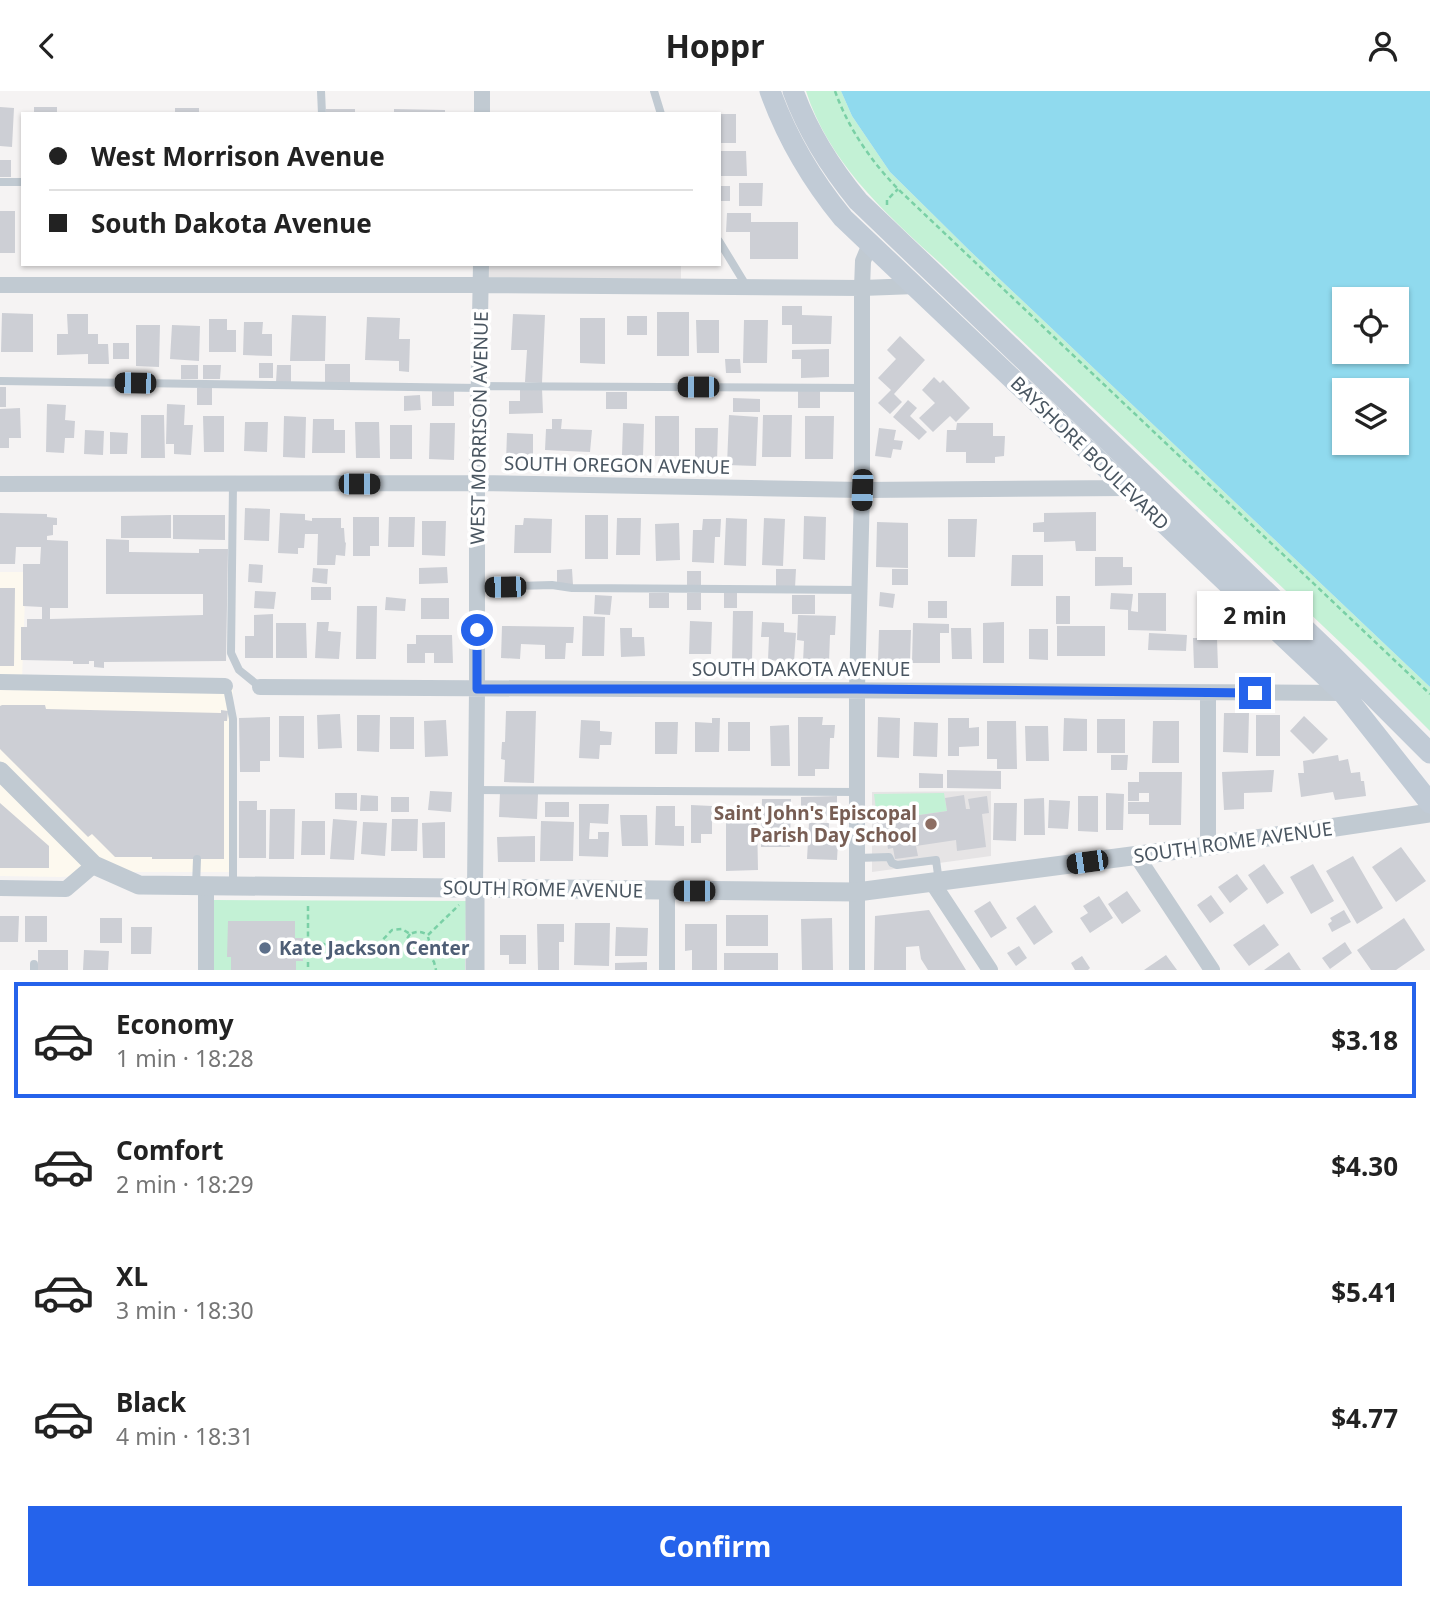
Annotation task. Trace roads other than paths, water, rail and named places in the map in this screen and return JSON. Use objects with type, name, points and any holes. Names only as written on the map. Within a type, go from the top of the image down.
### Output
[{"type":"main road","name":"BAYSHORE BOULEVARD","points":[[770,91],[789,137],[807,170],[843,218],[1343,693],[1430,803]]},
{"type":"main road","name":"BAYSHORE BOULEVARD","points":[[793,91],[817,143],[836,174],[858,201],[1356,678],[1430,753]]},
{"type":"street","points":[[482,91],[482,112]]},
{"type":"street","points":[[857,970],[862,288],[863,261],[870,244]]},
{"type":"street","name":"WEST MORRISON AVENUE","points":[[475,970],[477,484],[481,266]]},
{"type":"street","points":[[0,285],[916,286]]},
{"type":"street","points":[[1127,488],[1143,473]]},
{"type":"street","name":"SOUTH OREGON AVENUE","points":[[0,484],[477,484],[862,490],[1127,488]]},
{"type":"street","points":[[0,683],[225,686]]},
{"type":"street","name":"SOUTH DAKOTA AVENUE","points":[[260,687],[1343,693]]},
{"type":"street","points":[[1208,693],[1208,846]]},
{"type":"street","points":[[0,771],[94,865],[66,889],[0,888]]},
{"type":"street","name":"SOUTH ROME AVENUE","points":[[94,865],[139,885],[857,892],[1208,846],[1430,813]]},
{"type":"street","points":[[1136,855],[1212,970]]},
{"type":"street","points":[[936,882],[990,970]]},
{"type":"street","points":[[201,886],[206,970]]},
{"type":"street","points":[[667,891],[667,970]]},
{"type":"lane","points":[[321,91],[322,112]]},
{"type":"lane","points":[[654,91],[660,112]]},
{"type":"lane","points":[[0,182],[21,182]]},
{"type":"lane","points":[[721,244],[747,287]]},
{"type":"lane","points":[[0,381],[862,389]]},
{"type":"lane","points":[[233,484],[231,653],[239,670],[260,687]]},
{"type":"lane","points":[[477,587],[552,585],[572,588],[859,590]]},
{"type":"lane","points":[[225,686],[229,693],[233,719],[233,887]]},
{"type":"lane","points":[[476,790],[857,792]]},
{"type":"lane","points":[[857,858],[889,857],[892,863],[897,865],[936,860],[936,882]]},
{"type":"lane","points":[[197,859],[201,886]]},
{"type":"water","points":[[841,91],[1430,91],[1430,687],[970,251],[890,172],[852,116]]},
{"type":"place","name":"Saint John's Episcopal Parish Day School","points":[[931,824]]},
{"type":"place","name":"Kate Jackson Center","points":[[265,948]]}]
